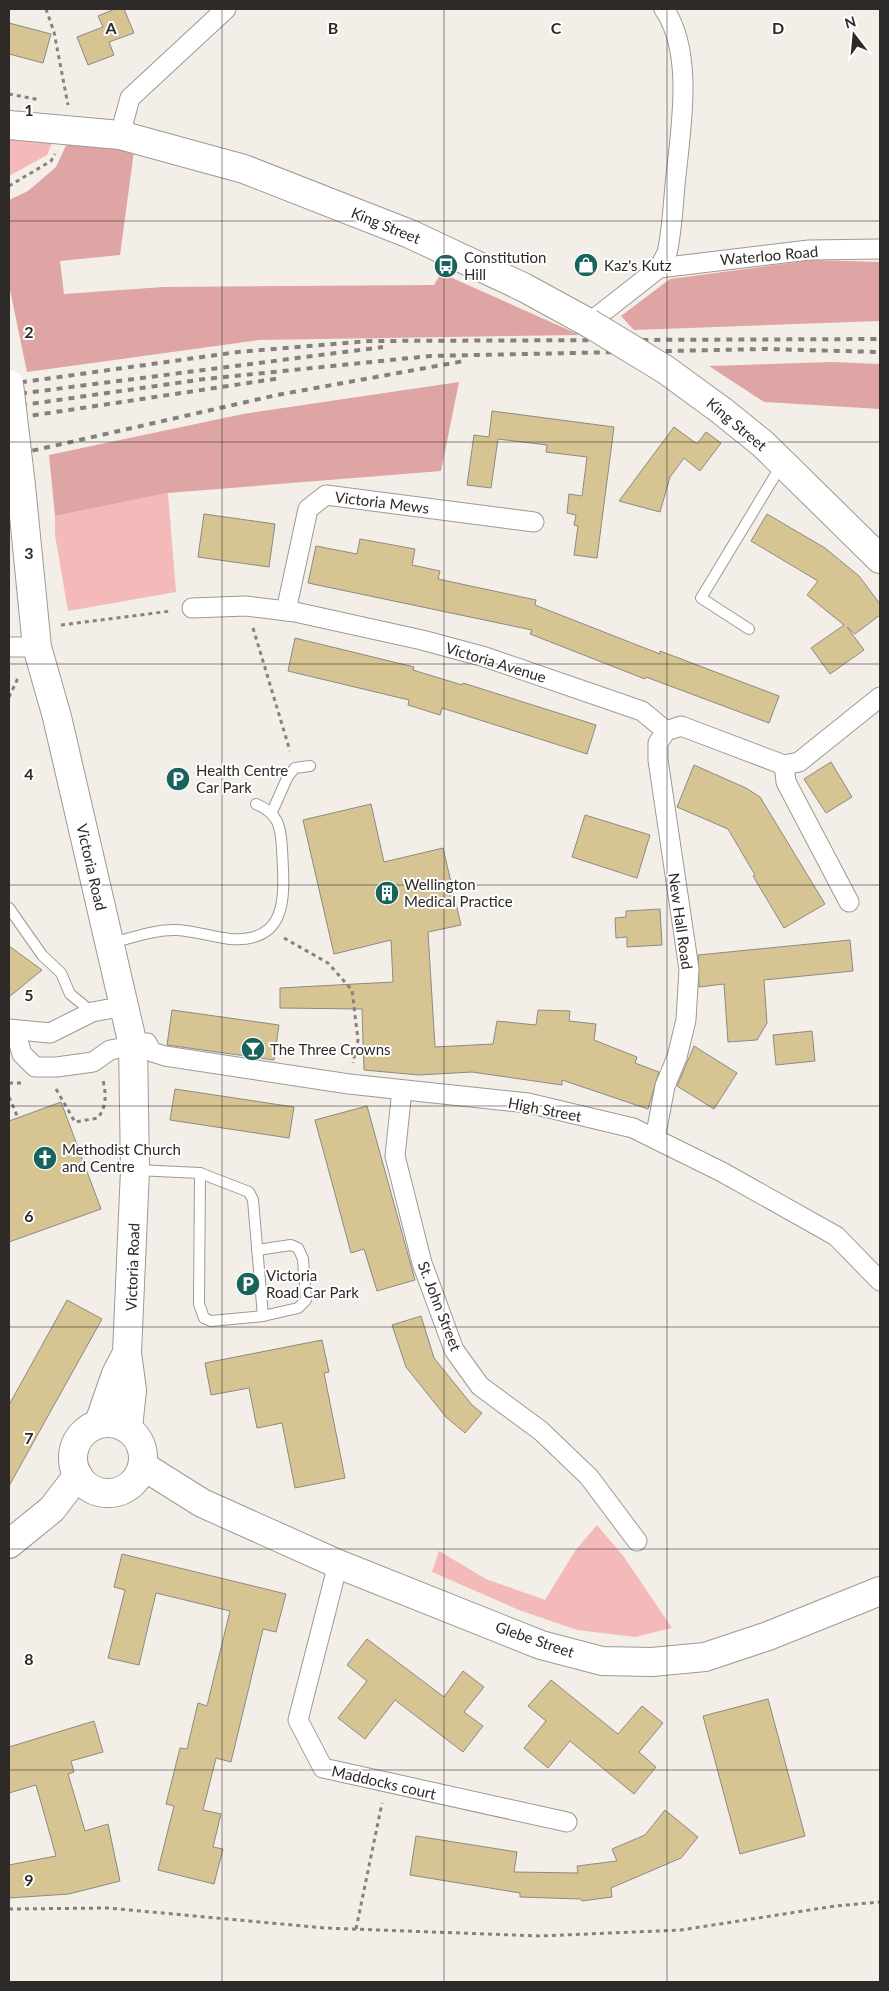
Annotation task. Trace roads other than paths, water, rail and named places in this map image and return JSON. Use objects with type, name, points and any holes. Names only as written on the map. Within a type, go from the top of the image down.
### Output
[{"type":"street","points":[[120,135],[130,98],[226,9]]},
{"type":"street","points":[[589,323],[659,268],[668,249],[684,95],[680,54],[669,16],[664,9]]},
{"type":"street","name":"King Street","points":[[9,125],[120,135],[244,169],[410,234],[524,287],[589,323],[666,370],[722,411],[783,463],[880,559]]},
{"type":"street","name":"Waterloo Road","points":[[659,268],[809,250],[880,250]]},
{"type":"street","name":"Victoria Road","points":[[9,384],[37,647],[57,717],[133,1045],[135,1170],[127,1353],[132,1390],[128,1428]]},
{"type":"street","name":"Victoria Mews","points":[[286,611],[308,509],[326,495],[534,522]]},
{"type":"street","name":"Victoria Avenue","points":[[192,608],[246,606],[286,611],[422,640],[485,657],[642,711],[666,731]]},
{"type":"street","points":[[9,648],[37,647]]},
{"type":"street","points":[[666,731],[681,726],[784,765],[799,762],[880,698]]},
{"type":"street","name":"New Hall Road","points":[[655,1139],[665,1086],[677,1057],[686,1020],[689,969],[658,760],[658,743],[666,731]]},
{"type":"street","points":[[784,765],[786,782],[849,902]]},
{"type":"street","points":[[125,1006],[92,1012],[50,1033],[12,1030],[22,1054],[36,1067],[57,1067],[94,1062],[110,1050],[133,1045]]},
{"type":"street","name":"High Street","points":[[133,1045],[147,1043],[152,1052],[165,1056],[349,1084],[528,1103],[633,1128],[722,1172],[836,1236],[880,1281]]},
{"type":"street","name":"St. John Street","points":[[402,1090],[396,1156],[422,1263],[454,1350],[480,1386],[540,1431],[589,1477],[637,1541]]},
{"type":"street","name":"Victoria Road","points":[[99,1423],[116,1374],[127,1353]]},
{"type":"street","points":[[99,1423],[119,1424],[128,1428],[142,1444],[138,1475],[113,1493],[85,1482],[73,1463],[76,1443],[90,1427],[99,1423]]},
{"type":"street","name":"Glebe Street","points":[[138,1475],[338,1564],[541,1645],[602,1660],[652,1662],[705,1657],[768,1636],[880,1591]]},
{"type":"street","points":[[9,1544],[85,1482]]},
{"type":"street","name":"Maddocks court","points":[[338,1564],[298,1720],[322,1768],[567,1822]]},
{"type":"lane","points":[[749,629],[701,598],[783,463]]},
{"type":"lane","points":[[272,812],[288,776],[295,768],[310,766]]},
{"type":"lane","points":[[110,944],[160,931],[178,930],[230,938],[252,938],[270,928],[280,914],[284,898],[282,843],[278,823],[272,812],[256,804]]},
{"type":"lane","points":[[9,908],[42,955],[61,973],[70,994],[92,1012]]},
{"type":"lane","points":[[135,1170],[200,1174],[249,1192],[253,1200],[262,1316]]},
{"type":"lane","points":[[200,1174],[199,1304],[204,1318],[211,1321],[262,1316],[298,1308],[306,1300],[303,1259],[298,1248],[290,1245],[257,1250]]},
{"type":"railway","points":[[9,384],[238,352],[369,341],[880,339]]},
{"type":"railway","points":[[9,395],[383,347]]},
{"type":"railway","points":[[9,407],[205,379],[430,356],[766,349],[880,352]]},
{"type":"railway","points":[[9,456],[277,395],[464,361]]},
{"type":"railway","points":[[9,419],[281,378]]},
{"type":"place","name":"Kaz's Kutz","points":[[586,265]]},
{"type":"place","name":"Constitution Hill","points":[[446,266]]},
{"type":"place","name":"Health Centre Car Park","points":[[178,779]]},
{"type":"place","name":"Wellington Medical Practice","points":[[387,893]]},
{"type":"place","name":"The Three Crowns","points":[[253,1049]]},
{"type":"place","name":"Methodist Church and Centre","points":[[45,1158]]},
{"type":"place","name":"Victoria Road Car Park","points":[[248,1284]]}]
